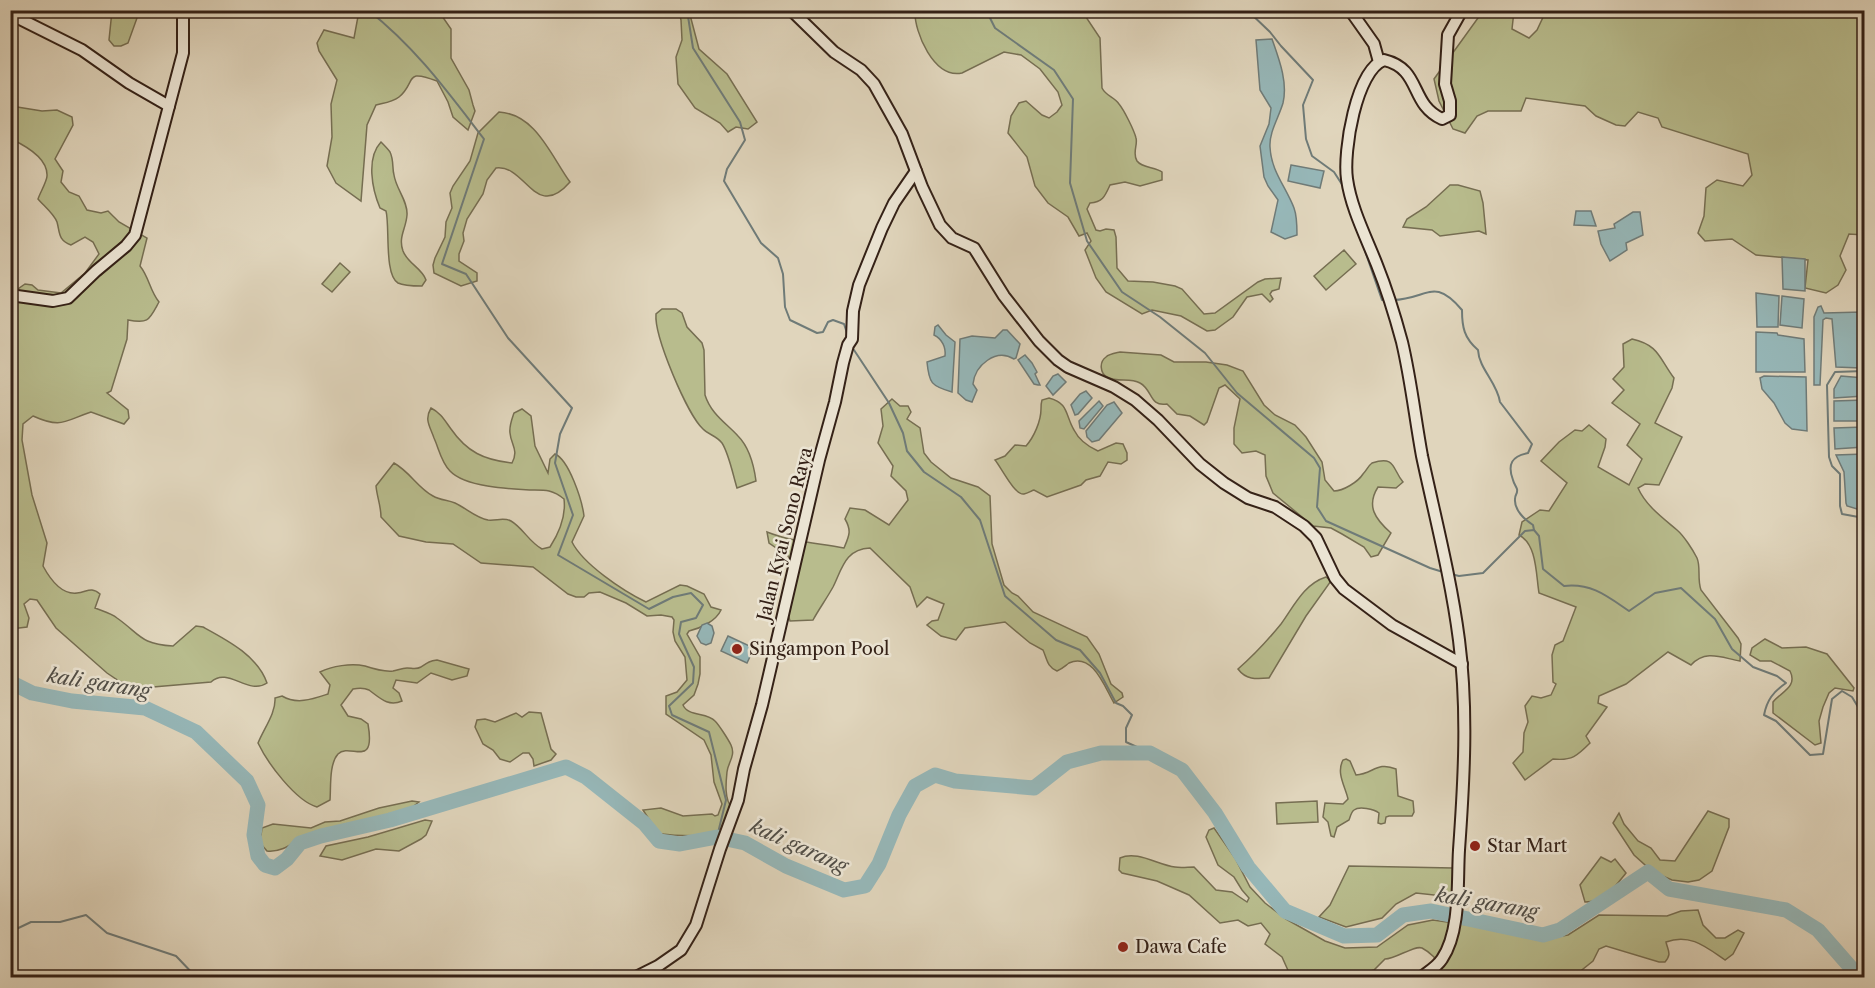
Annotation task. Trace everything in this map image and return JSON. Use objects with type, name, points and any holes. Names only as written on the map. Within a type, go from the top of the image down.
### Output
[{"type":"street","points":[[10,295],[53,301],[68,298],[126,246],[138,226],[183,54],[183,10]]},
{"type":"street","points":[[791,10],[834,52],[861,70],[874,84],[902,134],[940,225],[952,238],[974,248],[1004,296],[1039,341],[1058,360],[1068,367],[1114,387],[1135,400],[1158,420],[1200,464],[1224,483],[1248,498],[1275,507],[1304,526],[1316,538],[1335,578],[1344,590],[1392,625],[1462,664]]},
{"type":"street","points":[[1350,10],[1374,44],[1379,62]]},
{"type":"street","points":[[1420,978],[1443,958],[1452,931],[1456,908],[1465,763],[1462,664],[1449,580],[1422,454],[1407,365],[1390,301],[1351,197],[1346,150],[1350,123],[1360,92],[1379,62],[1388,61],[1404,69],[1422,104],[1437,117],[1442,119],[1450,115],[1445,84],[1449,35],[1462,10]]},
{"type":"street","points":[[10,14],[82,50],[129,83],[169,106]]},
{"type":"street","name":"Jalan Kyai Sono Raya","points":[[634,978],[674,956],[686,943],[696,925],[723,841],[736,809],[805,518],[850,342],[862,274],[894,203],[916,171]]},
{"type":"green space","points":[[112,11],[130,11],[137,18],[128,43],[121,46],[114,46],[109,40]]},
{"type":"green space","points":[[359,11],[434,11],[435,15],[442,16],[451,29],[451,58],[469,90],[475,111],[468,130],[453,117],[437,81],[419,76],[412,78],[397,99],[376,105],[367,125],[361,201],[336,183],[327,166],[332,137],[331,104],[337,80],[319,51],[317,43],[324,30],[354,38]]},
{"type":"green space","points":[[679,11],[689,11],[699,49],[727,74],[757,122],[748,129],[736,127],[728,132],[720,123],[695,108],[678,84],[676,57],[682,40]]},
{"type":"green space","points":[[915,11],[1082,11],[1100,38],[1102,88],[1119,104],[1131,125],[1136,138],[1137,161],[1162,172],[1162,180],[1140,186],[1125,182],[1110,185],[1103,198],[1090,203],[1087,209],[1096,230],[1114,230],[1117,268],[1128,281],[1153,282],[1182,289],[1204,314],[1215,313],[1258,282],[1281,278],[1279,289],[1270,294],[1273,299],[1270,302],[1262,294],[1247,297],[1233,317],[1215,330],[1207,331],[1181,316],[1152,310],[1142,314],[1106,292],[1096,278],[1085,250],[1091,241],[1087,233],[1079,236],[1068,217],[1048,203],[1035,186],[1027,157],[1008,133],[1011,116],[1019,103],[1026,101],[1049,118],[1062,105],[1058,92],[1040,69],[1021,55],[1004,52],[962,73],[952,73],[943,69],[935,62],[922,41]]},
{"type":"green space","points":[[1483,11],[1514,11],[1512,29],[1529,38],[1537,30],[1546,11],[1864,11],[1864,235],[1849,234],[1840,256],[1846,270],[1838,285],[1826,293],[1805,288],[1808,260],[1756,255],[1732,239],[1705,241],[1698,233],[1704,216],[1706,188],[1717,180],[1743,186],[1752,175],[1748,154],[1662,127],[1658,118],[1638,112],[1625,126],[1616,125],[1596,116],[1585,106],[1526,98],[1521,111],[1488,111],[1477,116],[1465,133],[1453,129],[1439,101],[1434,79]]},
{"type":"green space","points":[[11,106],[42,111],[57,110],[72,117],[73,125],[55,159],[63,171],[61,182],[69,192],[79,196],[87,210],[101,213],[108,211],[119,222],[147,238],[140,266],[159,302],[148,319],[128,320],[127,339],[111,391],[107,393],[128,410],[129,418],[124,424],[91,412],[57,423],[33,416],[23,424],[22,440],[32,495],[47,543],[43,566],[61,589],[71,593],[91,590],[100,594],[95,608],[115,616],[147,641],[173,646],[196,626],[203,627],[231,643],[249,657],[263,673],[267,683],[253,686],[224,677],[211,682],[153,687],[136,686],[119,681],[56,628],[37,600],[30,599],[24,604],[29,618],[27,627],[11,629],[11,294],[25,284],[32,285],[38,290],[61,293],[85,273],[99,254],[93,242],[85,237],[71,245],[64,241],[60,236],[56,219],[38,199],[47,178],[46,169],[44,163],[34,153],[11,139]]},
{"type":"green space","points":[[499,112],[523,120],[533,128],[570,182],[558,193],[548,196],[539,194],[506,169],[496,168],[487,180],[483,194],[467,219],[463,233],[464,241],[459,254],[459,261],[477,273],[477,281],[461,286],[434,273],[433,265],[445,237],[446,222],[452,208],[450,193],[453,186],[470,161],[478,133]]},
{"type":"green space","points":[[381,142],[391,155],[395,180],[407,210],[401,241],[403,251],[424,276],[426,280],[422,286],[398,283],[391,270],[386,211],[380,208],[372,174],[373,156]]},
{"type":"green space","points":[[1450,185],[1480,191],[1486,234],[1479,231],[1440,236],[1432,230],[1403,227],[1407,219],[1426,207]]},
{"type":"green space","points":[[1344,250],[1356,264],[1326,290],[1314,276]]},
{"type":"green space","points":[[340,263],[350,272],[332,292],[322,284]]},
{"type":"green space","points":[[662,309],[676,309],[682,313],[687,327],[702,343],[705,395],[715,413],[738,436],[748,451],[756,481],[737,488],[722,443],[696,421],[673,374],[660,339],[656,314]]},
{"type":"green space","points":[[1632,339],[1653,349],[1674,378],[1672,388],[1655,423],[1682,437],[1659,485],[1645,484],[1638,488],[1650,506],[1680,533],[1693,551],[1698,562],[1701,590],[1738,638],[1741,644],[1740,661],[1708,656],[1702,657],[1691,665],[1668,652],[1626,684],[1599,696],[1598,703],[1607,707],[1586,736],[1590,743],[1574,757],[1553,759],[1525,780],[1513,763],[1523,752],[1524,733],[1528,722],[1525,706],[1532,696],[1541,698],[1551,695],[1556,684],[1553,682],[1552,655],[1555,645],[1563,641],[1576,607],[1539,593],[1532,553],[1525,539],[1519,535],[1522,522],[1540,510],[1549,511],[1567,483],[1541,461],[1559,442],[1575,430],[1582,431],[1589,425],[1606,439],[1598,467],[1629,485],[1642,459],[1627,445],[1640,424],[1612,403],[1624,390],[1613,379],[1624,367],[1623,344]]},
{"type":"green space","points":[[1120,352],[1161,355],[1174,362],[1206,362],[1227,365],[1243,371],[1264,405],[1275,415],[1295,425],[1306,437],[1322,462],[1325,480],[1334,491],[1354,483],[1372,463],[1389,462],[1403,482],[1396,488],[1378,487],[1374,494],[1374,512],[1391,533],[1378,555],[1371,557],[1364,547],[1331,528],[1313,526],[1273,493],[1266,476],[1265,455],[1256,451],[1242,453],[1234,444],[1234,428],[1240,399],[1225,385],[1219,388],[1204,425],[1190,416],[1177,414],[1167,404],[1157,403],[1140,383],[1132,380],[1111,379],[1105,375],[1101,367],[1102,362],[1109,355]]},
{"type":"green space","points":[[1049,398],[1063,406],[1076,434],[1084,443],[1098,451],[1116,443],[1123,444],[1127,460],[1121,464],[1108,462],[1100,476],[1047,497],[1034,490],[1024,494],[1017,491],[995,460],[1005,456],[1015,445],[1026,446],[1038,424],[1042,400]]},
{"type":"green space","points":[[892,399],[900,406],[908,406],[911,412],[907,419],[920,428],[924,453],[931,462],[951,478],[978,487],[990,496],[992,544],[1004,585],[1033,612],[1087,637],[1099,654],[1111,684],[1122,693],[1123,697],[1114,703],[1097,673],[1085,662],[1069,663],[1057,671],[1051,667],[1043,650],[1030,643],[1005,622],[965,628],[956,640],[941,636],[927,625],[938,620],[944,604],[927,597],[917,607],[910,587],[870,548],[855,552],[846,561],[813,620],[790,621],[788,614],[796,570],[788,556],[769,543],[767,532],[795,540],[844,548],[849,534],[849,527],[845,519],[850,508],[865,510],[889,525],[908,500],[906,491],[891,476],[893,466],[878,443],[883,426],[881,409]]},
{"type":"green space","points":[[431,408],[440,415],[463,444],[477,454],[493,460],[512,463],[515,451],[510,425],[514,413],[522,409],[531,416],[535,446],[548,473],[550,459],[555,454],[565,464],[574,481],[584,516],[572,542],[585,559],[615,584],[646,602],[680,585],[704,594],[711,607],[721,610],[712,621],[687,634],[700,657],[700,674],[694,695],[683,705],[685,709],[693,713],[712,718],[731,745],[732,756],[726,785],[729,804],[732,808],[724,830],[704,835],[658,833],[643,810],[661,808],[683,816],[712,814],[715,816],[718,815],[722,804],[714,782],[711,755],[704,740],[666,714],[666,696],[677,692],[687,680],[685,657],[675,641],[672,617],[647,616],[626,603],[600,592],[576,597],[568,594],[533,567],[481,563],[453,544],[426,542],[399,536],[381,517],[376,486],[394,463],[433,496],[455,503],[484,519],[511,521],[542,549],[550,547],[556,536],[563,518],[564,499],[548,491],[488,486],[466,481],[457,476],[444,464],[440,455],[429,426],[428,416]]},
{"type":"green space","points":[[1326,577],[1331,581],[1306,616],[1269,678],[1252,678],[1241,673],[1238,669],[1276,630],[1306,590],[1318,580]]},
{"type":"green space","points":[[1765,639],[1782,648],[1806,647],[1827,654],[1854,688],[1853,691],[1835,688],[1829,693],[1819,721],[1821,743],[1815,745],[1773,713],[1773,702],[1788,689],[1792,677],[1790,671],[1771,661],[1760,661],[1750,655],[1752,648]]},
{"type":"green space","points":[[437,660],[469,669],[467,676],[452,680],[431,673],[417,683],[396,680],[393,688],[399,693],[402,701],[397,703],[384,701],[367,689],[353,689],[341,705],[348,716],[361,719],[368,724],[370,738],[368,746],[365,751],[343,751],[338,754],[332,770],[330,800],[317,807],[300,797],[283,781],[258,743],[272,715],[275,698],[282,696],[293,700],[305,700],[328,694],[330,685],[320,672],[354,665],[393,671],[421,667]]},
{"type":"green space","points":[[529,712],[541,713],[551,749],[556,754],[551,760],[534,766],[529,753],[523,753],[510,762],[500,759],[493,750],[483,744],[475,727],[477,720],[485,719],[495,722],[516,713],[522,717]]},
{"type":"green space","points":[[1343,760],[1350,761],[1356,775],[1384,766],[1396,769],[1398,796],[1413,801],[1412,816],[1389,816],[1386,817],[1385,823],[1381,824],[1378,823],[1379,813],[1367,808],[1359,808],[1352,812],[1349,820],[1337,827],[1334,837],[1331,836],[1328,822],[1323,817],[1325,803],[1343,804],[1348,799],[1340,770]]},
{"type":"green space","points":[[412,801],[419,802],[396,815],[314,832],[280,850],[267,851],[260,843],[262,828],[273,824],[311,828],[325,822],[340,821],[379,808]]},
{"type":"green space","points":[[1317,801],[1318,822],[1277,824],[1276,803]]},
{"type":"green space","points":[[1708,811],[1729,819],[1729,827],[1712,871],[1699,880],[1688,882],[1672,880],[1653,872],[1634,855],[1613,823],[1619,813],[1624,824],[1638,841],[1651,848],[1660,860],[1675,861]]},
{"type":"green space","points":[[425,820],[432,821],[426,835],[399,851],[376,849],[342,860],[320,856],[326,846],[368,837]]},
{"type":"green space","points":[[1214,828],[1235,858],[1250,887],[1265,903],[1286,919],[1325,941],[1345,948],[1377,947],[1408,925],[1433,920],[1503,930],[1538,940],[1568,935],[1599,915],[1667,916],[1681,911],[1698,910],[1703,925],[1716,938],[1725,938],[1738,930],[1744,933],[1733,954],[1725,960],[1697,943],[1683,939],[1666,942],[1669,955],[1665,962],[1606,946],[1599,949],[1593,961],[1573,977],[1430,977],[1437,970],[1434,957],[1419,948],[1385,959],[1374,970],[1353,976],[1291,977],[1282,957],[1265,944],[1270,934],[1261,923],[1248,926],[1238,920],[1220,923],[1189,895],[1157,881],[1122,873],[1119,870],[1120,858],[1127,856],[1140,857],[1168,866],[1194,867],[1216,890],[1232,892],[1247,902],[1249,898],[1234,877],[1218,865],[1206,837],[1209,830]]},
{"type":"green space","points":[[1601,857],[1611,862],[1615,859],[1626,873],[1604,897],[1585,902],[1580,885]]},
{"type":"green space","points":[[1349,866],[1453,868],[1452,897],[1416,893],[1396,904],[1382,918],[1346,927],[1319,917],[1330,905]]},
{"type":"water","points":[[1272,39],[1282,71],[1284,95],[1271,136],[1271,156],[1294,208],[1297,221],[1297,235],[1285,239],[1271,232],[1278,200],[1264,177],[1260,146],[1269,124],[1271,108],[1260,90],[1256,40]]},
{"type":"water","points":[[1291,165],[1324,171],[1320,188],[1288,181]]},
{"type":"water","points":[[1576,211],[1591,211],[1596,226],[1574,225]]},
{"type":"water","points":[[1633,212],[1640,212],[1643,235],[1626,243],[1627,250],[1610,261],[1601,244],[1598,231],[1615,228],[1614,224]]},
{"type":"water","points":[[1782,257],[1805,259],[1805,291],[1783,289]]},
{"type":"water","points":[[1756,293],[1779,296],[1778,327],[1757,327]]},
{"type":"water","points":[[1782,296],[1804,299],[1802,328],[1780,325]]},
{"type":"water","points":[[1821,306],[1824,313],[1862,312],[1864,363],[1861,368],[1836,367],[1832,319],[1826,318],[1823,320],[1820,385],[1814,385],[1814,317],[1818,307]]},
{"type":"water","points":[[938,325],[955,342],[952,392],[932,383],[929,375],[927,362],[945,356],[943,344],[934,335],[935,327]]},
{"type":"water","points":[[1003,330],[1007,330],[1020,344],[1016,358],[994,357],[982,365],[973,384],[977,390],[972,402],[966,400],[958,393],[960,339],[972,336],[995,338]]},
{"type":"water","points":[[1756,332],[1777,333],[1804,339],[1805,372],[1756,372]]},
{"type":"water","points":[[1025,355],[1037,372],[1035,374],[1040,385],[1034,384],[1018,360]]},
{"type":"water","points":[[1058,374],[1066,382],[1053,395],[1046,386],[1053,376]]},
{"type":"water","points":[[1764,376],[1806,377],[1807,431],[1792,429],[1785,423],[1774,403],[1762,389],[1760,378]]},
{"type":"water","points":[[1841,376],[1864,378],[1864,396],[1834,398],[1834,389]]},
{"type":"water","points":[[1086,391],[1092,398],[1075,415],[1071,405],[1080,394]]},
{"type":"water","points":[[1864,400],[1864,421],[1834,421],[1834,401]]},
{"type":"water","points":[[1099,401],[1103,406],[1084,429],[1080,428],[1079,421]]},
{"type":"water","points":[[1114,402],[1122,413],[1099,440],[1092,442],[1087,437],[1086,431],[1107,405]]},
{"type":"water","points":[[1864,427],[1864,447],[1835,449],[1834,428]]},
{"type":"water","points":[[1864,454],[1864,511],[1847,506],[1844,472],[1836,455]]},
{"type":"water","name":"Singampon Pool","points":[[707,623],[712,626],[714,633],[711,643],[706,645],[701,643],[697,636],[702,625]]},
{"type":"water","name":"Singampon Pool","points":[[728,636],[754,648],[747,663],[721,651]]},
{"type":"waterway","points":[[368,10],[416,55],[484,139],[442,264],[466,274],[508,338],[572,408],[560,434],[555,463],[573,515],[558,555],[649,609],[673,597],[691,593],[703,605],[696,618],[681,622],[679,634],[694,667],[693,683],[669,706],[672,715],[709,732],[726,800],[717,837]]},
{"type":"waterway","points":[[687,10],[693,48],[740,122],[745,140],[727,169],[724,181],[761,243],[778,258],[783,274],[785,307],[790,320],[817,333],[823,332],[828,322],[833,320],[844,324],[847,333]]},
{"type":"waterway","points":[[986,10],[995,28],[1054,70],[1073,99],[1070,183],[1087,241],[1122,292],[1160,317],[1205,353],[1237,393],[1314,458],[1320,468],[1317,507],[1326,521],[1443,572]]},
{"type":"waterway","points":[[1247,10],[1313,80],[1303,105],[1306,139],[1312,156],[1334,172],[1343,186]]},
{"type":"waterway","points":[[1364,248],[1382,300],[1387,300]]},
{"type":"waterway","points":[[1393,300],[1437,292],[1444,294],[1462,310],[1465,332],[1478,350],[1481,363],[1500,402],[1532,444],[1528,453],[1518,456],[1512,462],[1511,474],[1517,489],[1516,507],[1533,525],[1534,530]]},
{"type":"waterway","points":[[852,347],[889,403],[903,433],[907,451],[924,472],[961,497],[980,520],[1005,596],[1056,640],[1080,650],[1100,673],[1116,703],[1132,715],[1126,728],[1126,742],[1150,753]]},
{"type":"waterway","points":[[1864,371],[1835,372],[1827,385],[1829,457],[1832,466],[1840,474],[1842,514],[1864,518]]},
{"type":"waterway","points":[[1451,574],[1459,576],[1483,573],[1525,531],[1534,530],[1539,536],[1543,569],[1564,586],[1591,589],[1629,611],[1655,593],[1681,588],[1715,619],[1732,649],[1753,667],[1777,676],[1786,683],[1771,697],[1764,715],[1776,721],[1810,755],[1823,754],[1832,699],[1842,691],[1852,697],[1864,717]]},
{"type":"waterway","name":"kali garang","points":[[10,682],[32,693],[72,701],[145,708],[196,732],[247,781],[258,805],[254,835],[258,856],[265,865],[275,868],[287,859],[300,843],[390,820],[566,767],[586,777],[644,823],[659,841],[680,844],[717,837],[745,843],[786,866],[844,890],[865,886],[879,864],[899,815],[915,786],[935,775],[955,781],[1034,788],[1067,762],[1101,753],[1150,753],[1182,770],[1215,813],[1248,867],[1285,911],[1344,936],[1377,935],[1403,915],[1431,911],[1543,935],[1560,930],[1648,872],[1669,889],[1786,910],[1818,930],[1860,978]]},
{"type":"waterway","points":[[10,932],[31,922],[60,922],[86,915],[107,933],[176,956],[197,978]]},
{"type":"place","name":"Singampon Pool","points":[[737,649]]},
{"type":"place","name":"Star Mart","points":[[1475,846]]},
{"type":"place","name":"Dawa Cafe","points":[[1123,947]]}]
